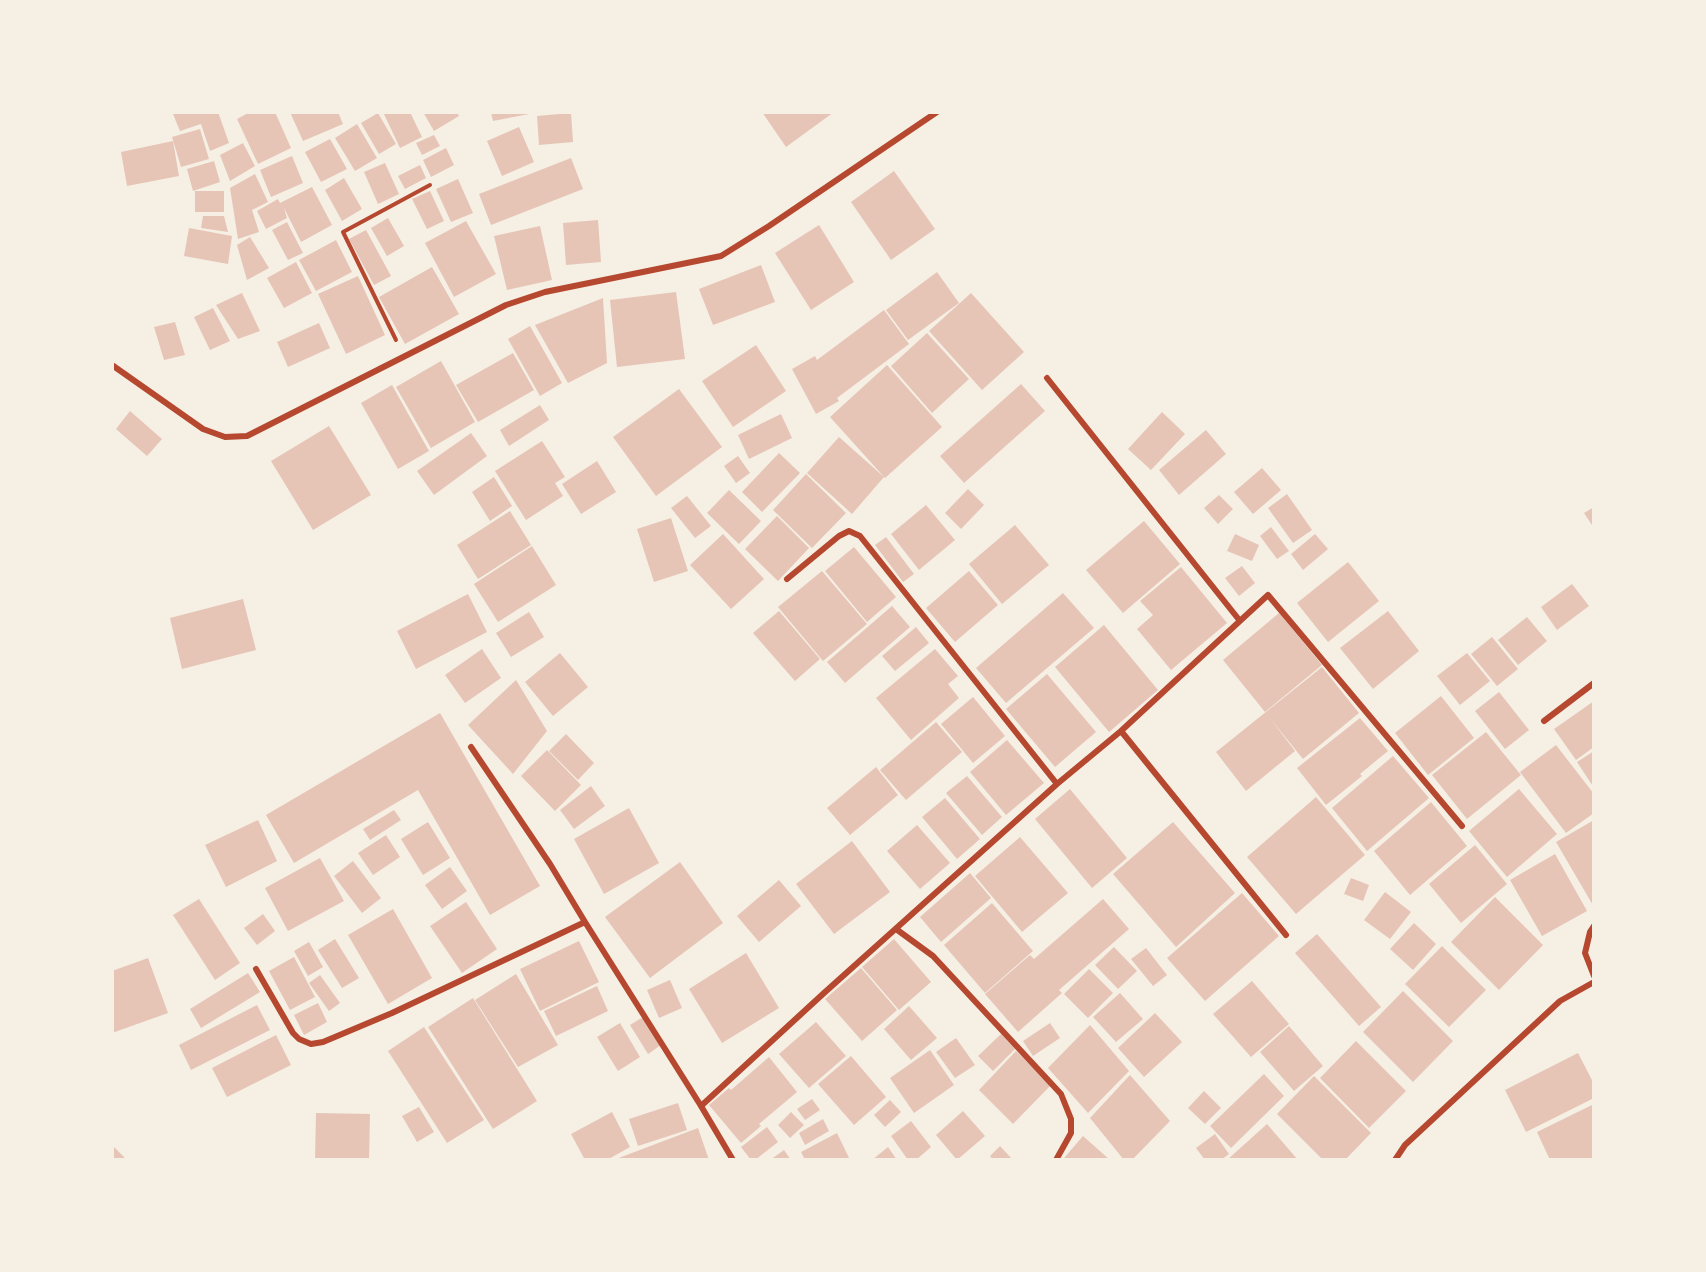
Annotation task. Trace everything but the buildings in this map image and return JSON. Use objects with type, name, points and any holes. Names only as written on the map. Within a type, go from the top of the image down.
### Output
[{"type":"street","points":[[112,365],[203,429],[225,437],[247,435],[506,305],[545,292],[720,256],[769,226],[937,112]]},
{"type":"street","points":[[1047,378],[1240,621]]},
{"type":"street","points":[[787,579],[839,536],[849,531],[860,536],[1057,784]]},
{"type":"street","points":[[701,1106],[1057,784],[1188,671],[1268,595],[1462,826]]},
{"type":"street","points":[[1544,722],[1593,683]]},
{"type":"street","points":[[1121,731],[1286,935]]},
{"type":"street","points":[[471,747],[550,864],[733,1160]]},
{"type":"street","points":[[256,969],[293,1033],[299,1039],[311,1044],[323,1042],[392,1013],[585,922]]},
{"type":"street","points":[[1593,926],[1585,953],[1593,976]]},
{"type":"street","points":[[896,929],[933,956],[1060,1094],[1071,1119],[1071,1133],[1056,1160]]},
{"type":"street","points":[[1395,1160],[1405,1145],[1560,1001],[1593,982]]},
{"type":"path","points":[[404,357],[343,232],[430,185]]}]
